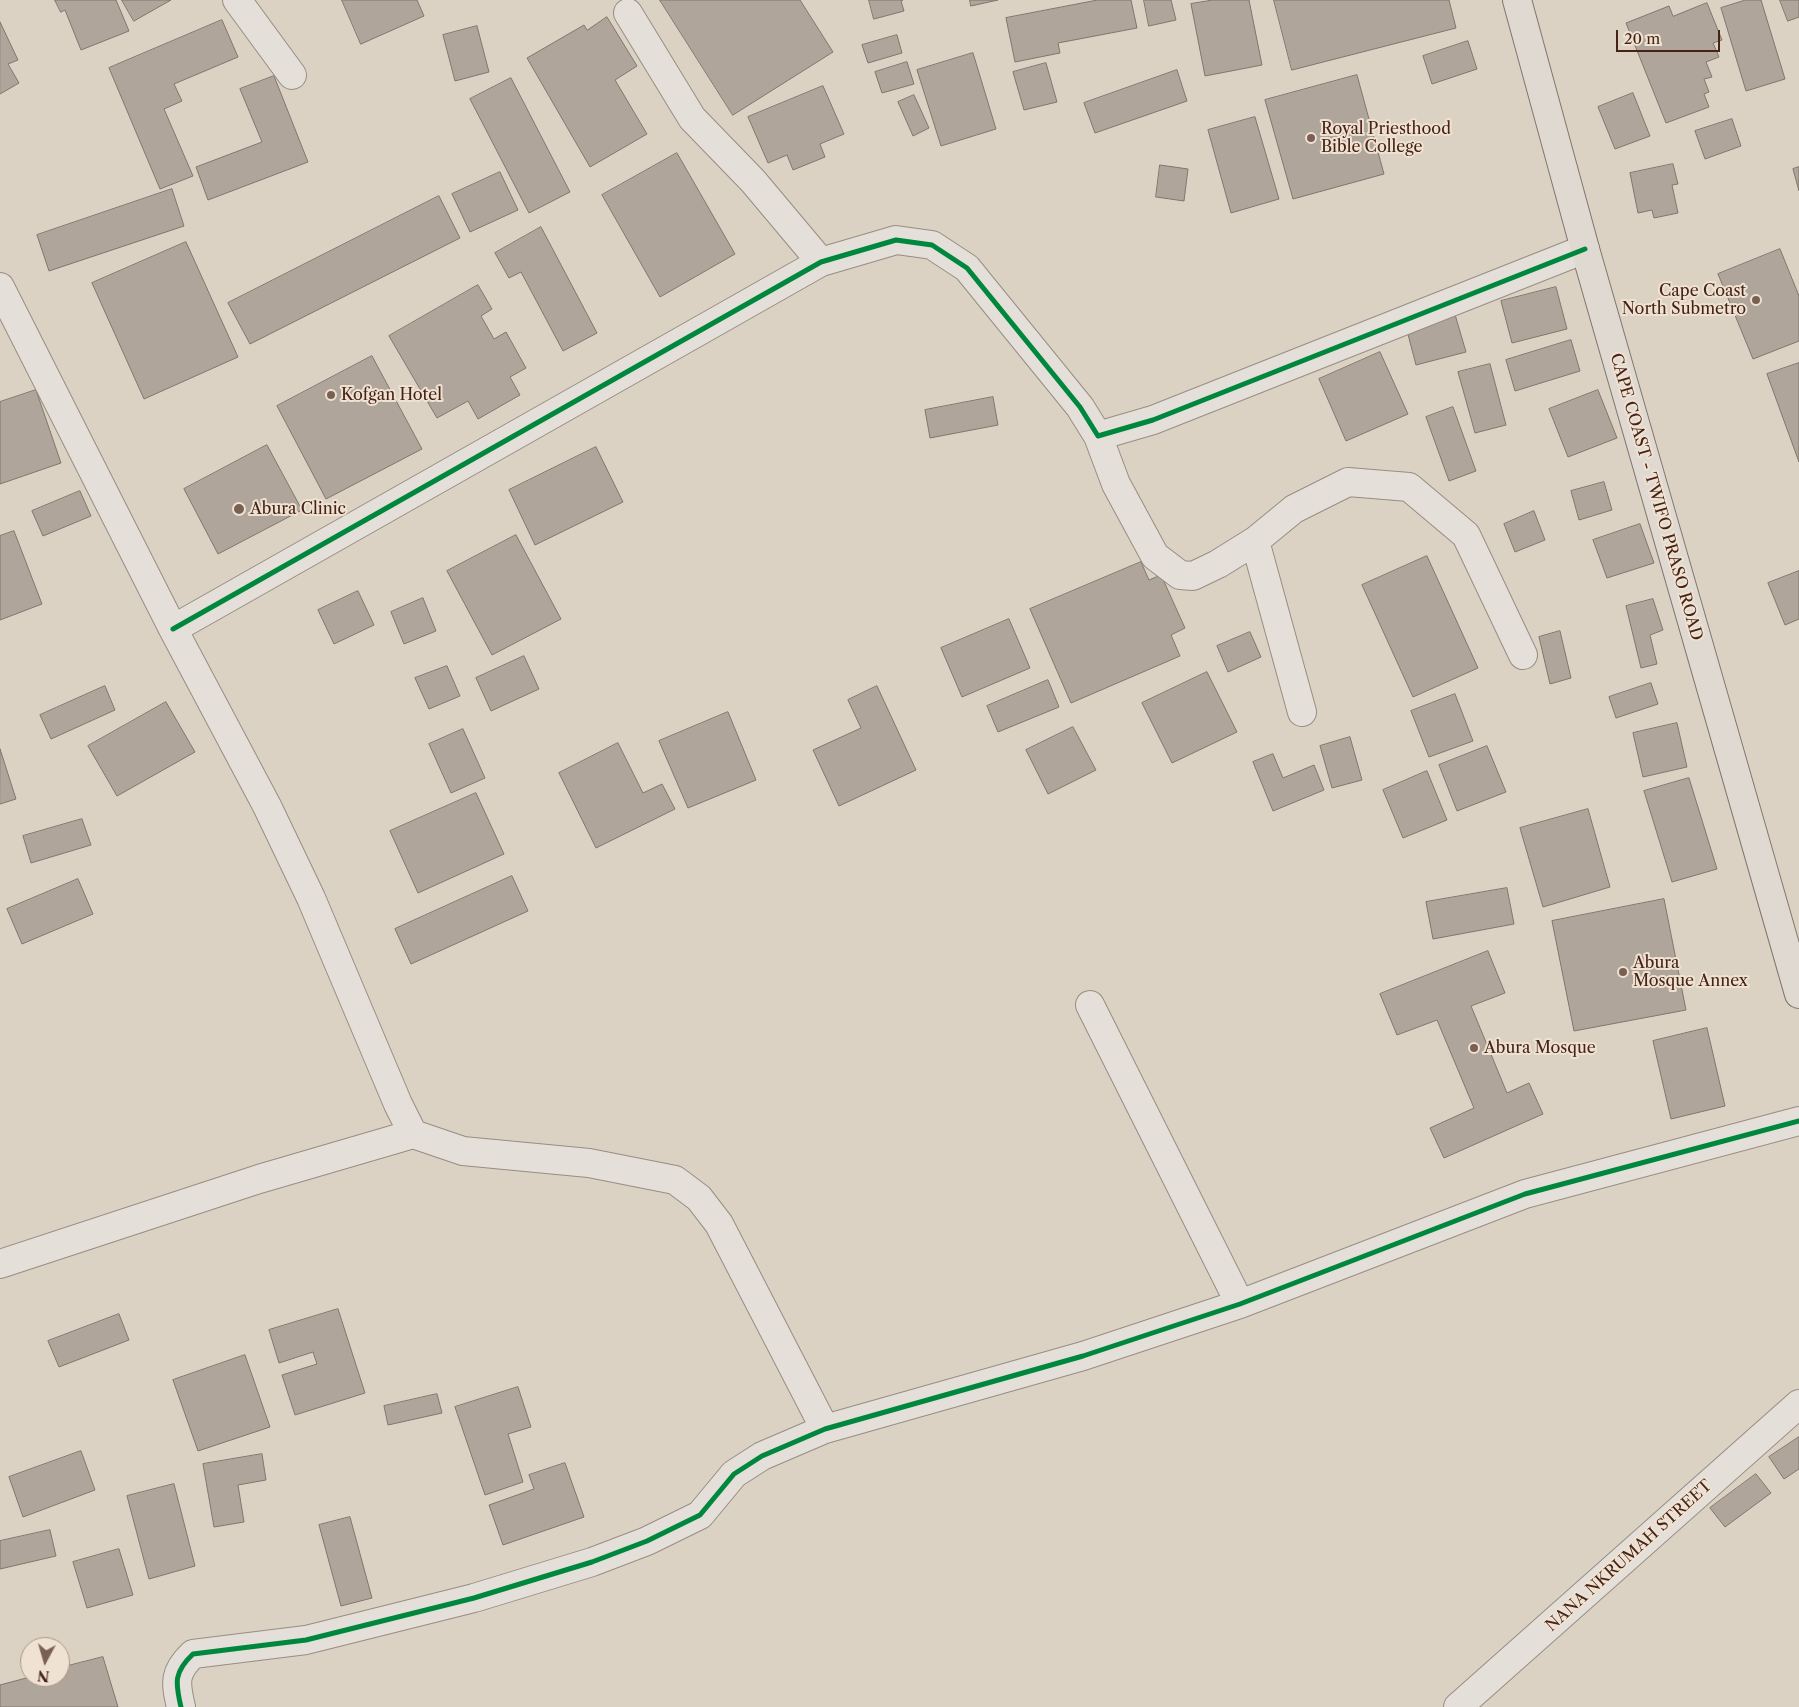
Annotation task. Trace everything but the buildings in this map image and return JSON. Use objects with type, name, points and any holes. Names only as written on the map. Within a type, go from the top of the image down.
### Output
[{"type":"main road","name":"CAPE COAST - TWIFO PRASO ROAD","points":[[1517,0],[1585,249],[1799,994]]},
{"type":"street","points":[[237,0],[292,74]]},
{"type":"street","points":[[628,13],[692,118],[753,181],[820,262]]},
{"type":"street","points":[[173,629],[820,262],[896,240],[932,245],[967,268],[1080,407],[1098,436],[1116,484],[1155,556],[1180,575],[1193,576],[1218,564],[1256,541],[1294,509],[1348,482],[1408,487],[1466,535],[1523,655]]},
{"type":"street","points":[[1098,436],[1153,420],[1585,249]]},
{"type":"street","points":[[0,287],[173,629],[267,806],[299,873],[413,1134]]},
{"type":"street","points":[[1256,541],[1302,712]]},
{"type":"street","points":[[1090,1004],[1240,1304]]},
{"type":"street","points":[[181,1707],[177,1688],[180,1666],[193,1654],[306,1640],[474,1598],[592,1562],[647,1542],[700,1515],[734,1474],[762,1456],[825,1429],[1083,1356],[1240,1304],[1525,1194],[1799,1121]]},
{"type":"street","points":[[0,1264],[259,1180],[413,1134],[463,1151],[590,1163],[675,1180],[699,1198],[719,1224],[825,1429]]},
{"type":"street","name":"NANA NKRUMAH STREET","points":[[1458,1707],[1799,1404]]},
{"type":"cycle path","points":[[173,629],[821,262],[896,240],[932,245],[967,268],[1080,407],[1098,436],[1153,420],[1585,249]]},
{"type":"cycle path","points":[[181,1707],[177,1684],[179,1672],[193,1654],[306,1640],[474,1598],[592,1562],[647,1541],[700,1515],[734,1474],[762,1456],[825,1429],[1083,1356],[1240,1304],[1525,1194],[1799,1121]]},
{"type":"place","name":"Royal Priesthood Bible College","points":[[1311,138]]},
{"type":"place","name":"Cape Coast North Submetro","points":[[1756,300]]},
{"type":"place","name":"Kofgan Hotel","points":[[331,395]]},
{"type":"place","name":"Abura Clinic","points":[[239,509]]},
{"type":"place","name":"Abura Mosque Annex","points":[[1623,972]]},
{"type":"place","name":"Abura Mosque","points":[[1474,1048]]}]
